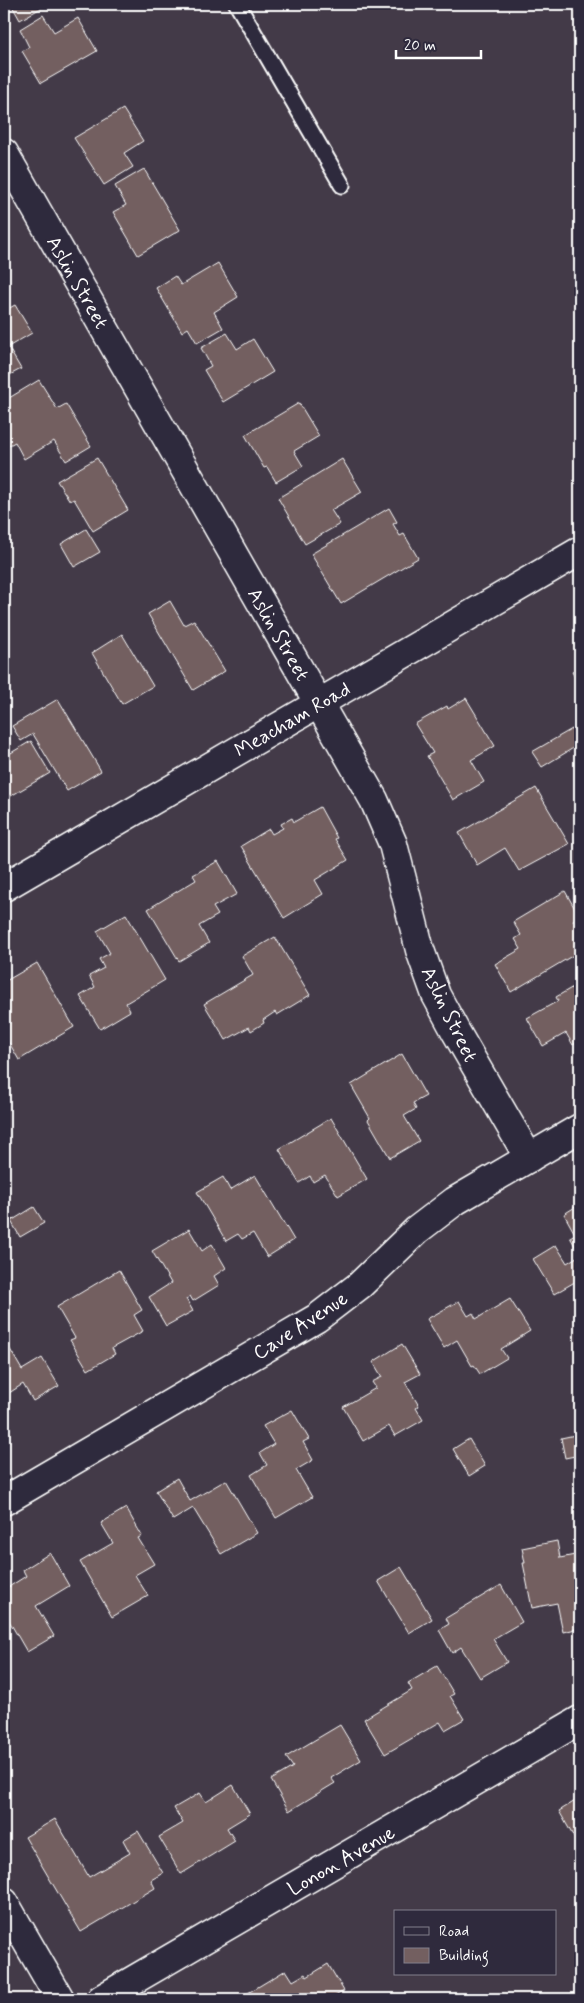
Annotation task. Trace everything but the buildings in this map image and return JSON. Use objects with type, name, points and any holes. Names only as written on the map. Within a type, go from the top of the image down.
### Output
[{"type":"street","name":"Aslin Street","points":[[4,153],[374,800],[393,844],[420,950],[436,995],[529,1158]]},
{"type":"street","name":"Meacham Road","points":[[4,887],[580,551]]},
{"type":"street","name":"Cave Avenue","points":[[4,1501],[317,1318],[360,1285],[417,1230],[456,1201],[580,1128]]},
{"type":"street","name":"Lonon Avenue","points":[[101,1999],[580,1720]]},
{"type":"street","points":[[4,1902],[60,1999]]},
{"type":"lane","points":[[237,4],[342,185]]}]
